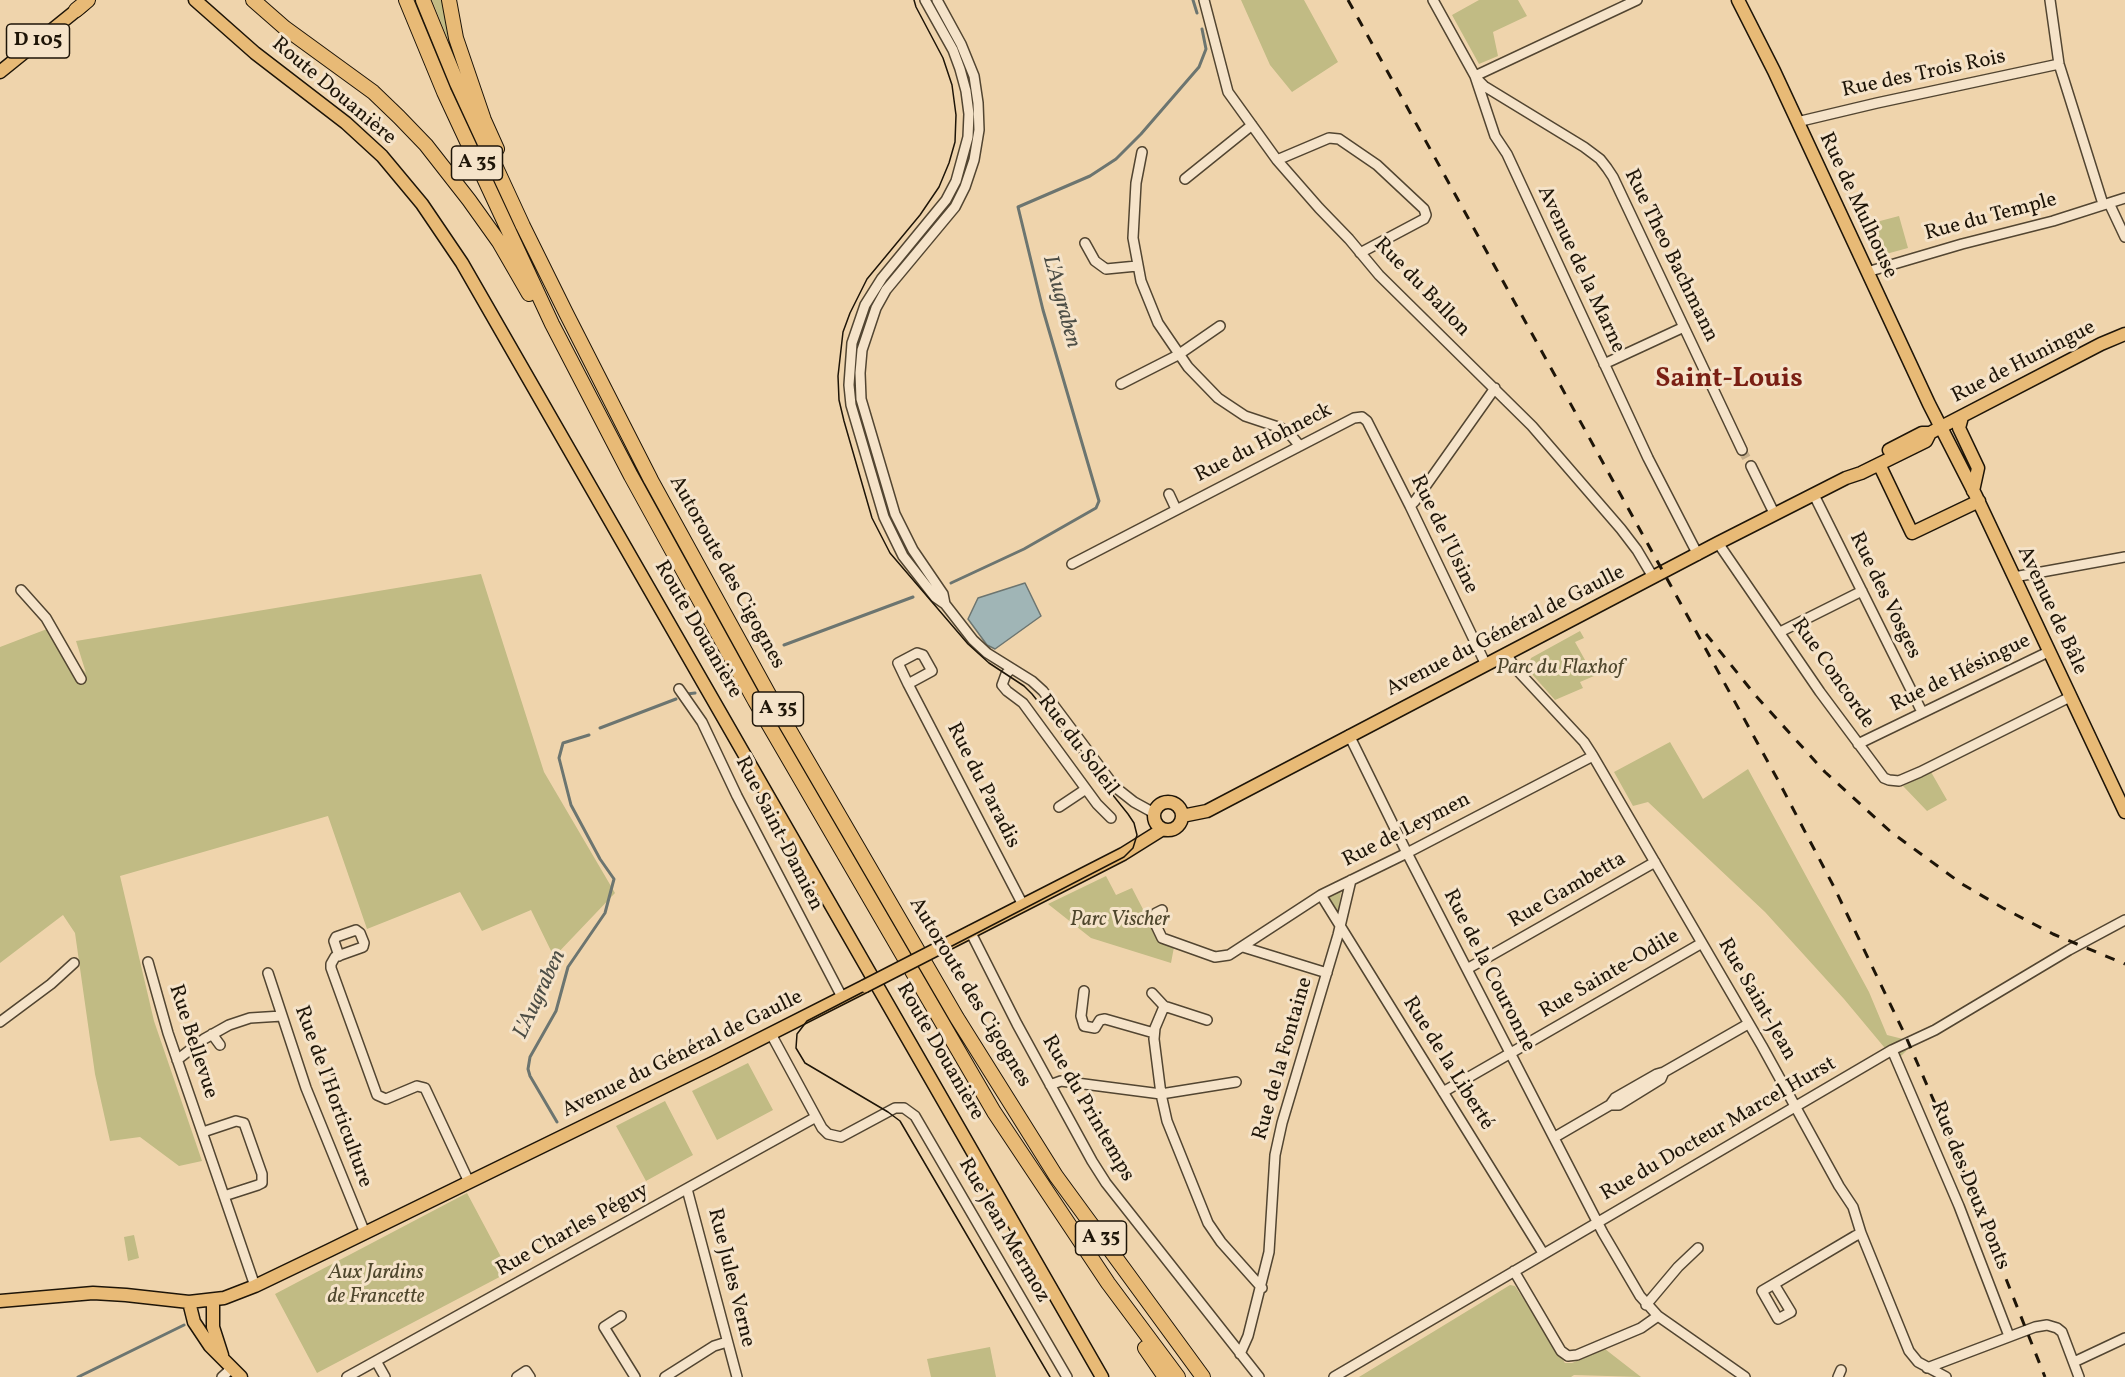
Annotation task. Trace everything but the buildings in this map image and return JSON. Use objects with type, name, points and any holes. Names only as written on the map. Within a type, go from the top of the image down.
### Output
[{"type":"highway","points":[[76,10],[88,0]]},
{"type":"highway","points":[[253,0],[285,28],[373,92],[426,145],[499,242],[536,306],[552,324]]},
{"type":"highway","name":"Autoroute des Cigognes","points":[[406,0],[444,92],[552,324],[631,476],[739,672],[932,1009],[994,1112],[1108,1283],[1178,1377]]},
{"type":"highway","name":"Autoroute des Cigognes","points":[[423,0],[457,83],[523,226],[651,480],[772,699],[957,1018],[1056,1176],[1203,1377]]},
{"type":"highway","points":[[448,0],[456,38],[478,101],[521,201],[523,226]]},
{"type":"highway","points":[[1108,1283],[1132,1329],[1165,1377]]},
{"type":"main road","name":"Route Douanière","points":[[195,0],[255,53],[346,123],[382,156],[422,204],[462,263],[1102,1377]]},
{"type":"main road","name":"Rue de Mulhouse","points":[[1738,0],[1867,272],[1936,430]]},
{"type":"main road","name":"D 105","points":[[0,72],[76,10]]},
{"type":"main road","name":"Rue de Huningue","points":[[1936,430],[2101,344],[2125,334]]},
{"type":"main road","points":[[1879,464],[1912,533],[1976,496],[1978,468],[1959,428],[1962,417]]},
{"type":"main road","name":"Avenue du Général de Gaulle","points":[[1182,816],[1207,811],[1718,543],[1846,478],[1926,441],[1936,430]]},
{"type":"main road","name":"Avenue du Général de Gaulle","points":[[1846,478],[1869,461],[1922,433],[1936,430]]},
{"type":"main road","name":"Avenue de Bâle","points":[[1936,430],[1976,496],[2048,652],[2067,699],[2125,812]]},
{"type":"main road","points":[[1169,802],[1177,805],[1182,816],[1176,828],[1172,830],[1163,829],[1155,821],[1155,813],[1162,804],[1169,802]]},
{"type":"main road","name":"Avenue du Général de Gaulle","points":[[0,1301],[93,1293],[126,1294],[189,1302],[213,1300],[255,1286],[771,1034],[1124,854],[1163,829]]},
{"type":"main road","points":[[213,1300],[213,1327],[222,1357]]},
{"type":"main road","points":[[189,1302],[194,1322],[210,1346],[236,1373]]},
{"type":"street","points":[[925,0],[953,50],[960,69],[969,114],[968,137],[956,182],[946,200],[938,213],[882,278],[865,305],[852,342],[849,385],[851,405],[884,517],[891,535],[910,566],[974,640],[1043,691],[1115,788],[1134,802],[1155,813]]},
{"type":"street","points":[[937,0],[961,44],[974,76],[979,130],[974,160],[955,207],[886,290],[876,308],[862,350],[860,373],[861,399],[895,514],[908,542],[943,594],[945,604]]},
{"type":"street","name":"Rue du Ballon","points":[[1204,0],[1228,92],[1277,160],[1378,275],[1495,388],[1544,439],[1621,529],[1637,550],[1653,578]]},
{"type":"street","name":"Avenue de la Marne","points":[[1433,0],[1475,76],[1495,136],[1507,154],[1648,458],[1698,555]]},
{"type":"street","points":[[1475,76],[1637,0]]},
{"type":"street","points":[[2050,0],[2059,64],[2106,203],[2125,237]]},
{"type":"street","name":"Rue des Trois Rois","points":[[1797,122],[2059,64]]},
{"type":"street","name":"Rue Theo Bachmann","points":[[1475,76],[1494,93],[1584,147],[1600,159],[1607,168],[1743,450]]},
{"type":"street","points":[[1485,105],[1494,93]]},
{"type":"street","points":[[1185,179],[1252,125]]},
{"type":"street","points":[[1277,160],[1329,138],[1339,139],[1377,165],[1424,209],[1426,215],[1424,219],[1360,253]]},
{"type":"street","points":[[1142,152],[1133,211],[1133,238],[1137,266],[1153,313],[1163,333],[1178,355],[1210,392],[1228,407],[1245,416],[1281,428],[1288,432],[1300,446]]},
{"type":"street","name":"Rue du Temple","points":[[1867,272],[1962,244],[2054,221],[2125,198]]},
{"type":"street","points":[[1085,243],[1095,261],[1106,269],[1137,266]]},
{"type":"street","points":[[1121,384],[1178,355],[1220,326]]},
{"type":"street","points":[[1604,364],[1684,327]]},
{"type":"street","points":[[1410,506],[1495,388]]},
{"type":"street","name":"Rue du Hohneck","points":[[1072,564],[1358,417],[1367,421]]},
{"type":"street","name":"Rue de l'Usine","points":[[1367,421],[1486,665]]},
{"type":"street","points":[[1751,466],[1775,515]]},
{"type":"street","points":[[1169,494],[1176,509]]},
{"type":"street","name":"Rue des Vosges","points":[[1814,495],[1922,712]]},
{"type":"street","name":"Rue Concorde","points":[[1718,543],[1858,744],[1884,778],[1892,782],[1904,779],[2067,699]]},
{"type":"street","points":[[2014,577],[2025,573],[2125,557]]},
{"type":"street","points":[[21,590],[46,618],[81,679]]},
{"type":"street","points":[[1780,632],[1862,591]]},
{"type":"street","name":"Rue de Hésingue","points":[[1858,744],[2048,652]]},
{"type":"street","name":"Rue Saint-Jean","points":[[1506,654],[1516,670],[1584,742],[1593,756],[1853,1208],[1909,1351],[1918,1362],[1946,1377]]},
{"type":"street","name":"Rue du Soleil","points":[[1011,669],[1005,674],[1002,685],[1023,703],[1086,789],[1111,818]]},
{"type":"street","name":"Rue du Paradis","points":[[908,684],[1023,905]]},
{"type":"street","name":"Rue Saint-Damien","points":[[679,689],[702,722],[741,805],[842,997]]},
{"type":"street","name":"Rue de la Couronne","points":[[1350,735],[1407,853],[1597,1222],[1646,1305],[1658,1316],[1745,1377]]},
{"type":"street","name":"Rue de Leymen","points":[[1162,910],[1153,919],[1162,938],[1223,958],[1321,894],[1407,853],[1593,756]]},
{"type":"street","points":[[1059,807],[1086,789]]},
{"type":"street","name":"Rue Gambetta","points":[[1467,969],[1655,862]]},
{"type":"street","name":"Rue de la Fontaine","points":[[1240,1354],[1248,1336],[1262,1288],[1269,1252],[1274,1164],[1278,1139],[1340,927],[1351,880]]},
{"type":"street","name":"Rue de la Liberté","points":[[1321,894],[1543,1253]]},
{"type":"street","name":"Rue du Docteur Marcel Hurst","points":[[1334,1377],[1892,1050],[1935,1030],[2069,950],[2125,920]]},
{"type":"street","name":"Rue du Printemps","points":[[970,931],[1050,1086],[1106,1183],[1259,1377]]},
{"type":"street","name":"Rue Sainte-Odile","points":[[1443,1092],[1702,943]]},
{"type":"street","points":[[1243,947],[1327,973]]},
{"type":"street","points":[[339,956],[333,960],[331,968],[377,1095],[386,1099],[417,1086],[425,1088],[469,1182]]},
{"type":"street","name":"Rue Bellevue","points":[[148,962],[177,1060],[255,1286]]},
{"type":"street","points":[[0,1022],[51,984],[74,963]]},
{"type":"street","name":"Rue de l'Horticulture","points":[[268,973],[306,1088],[364,1233]]},
{"type":"street","points":[[1084,992],[1080,1016],[1084,1026],[1095,1028],[1100,1020],[1105,1019],[1154,1033]]},
{"type":"street","points":[[1152,993],[1165,1007],[1207,1020]]},
{"type":"street","points":[[1165,1007],[1154,1033],[1154,1047],[1167,1121],[1208,1223],[1221,1242],[1262,1288]]},
{"type":"street","points":[[177,1060],[212,1034],[244,1019],[282,1016]]},
{"type":"street","points":[[1555,1137],[1610,1105],[1619,1105],[1661,1079],[1665,1072],[1748,1024]]},
{"type":"street","points":[[212,1034],[220,1046]]},
{"type":"street","points":[[771,1034],[816,1117]]},
{"type":"street","name":"Rue des Deux Ponts","points":[[1892,1050],[1954,1195],[2009,1336]]},
{"type":"street","points":[[1050,1086],[1061,1081],[1161,1094],[1236,1082]]},
{"type":"street","name":"Rue Jean Mermoz","points":[[816,1117],[828,1134],[841,1137],[890,1110],[904,1108],[915,1116],[1067,1377]]},
{"type":"street","name":"Rue Charles Péguy","points":[[347,1377],[816,1117]]},
{"type":"street","name":"Rue Bellevue","points":[[203,1132],[241,1121],[246,1126],[259,1164],[262,1183],[224,1196]]},
{"type":"street","name":"Rue Jules Verne","points":[[687,1189],[737,1377]]},
{"type":"street","points":[[1774,1284],[1861,1233]]},
{"type":"street","points":[[1646,1305],[1678,1266],[1698,1248]]},
{"type":"street","points":[[1514,1270],[1561,1351],[1568,1356],[1577,1355],[1641,1328],[1658,1316]]},
{"type":"street","points":[[621,1316],[604,1327],[635,1377]]},
{"type":"street","points":[[1928,1368],[2041,1325],[2057,1328],[2066,1338],[2079,1377]]},
{"type":"street","points":[[2074,1362],[2125,1338]]},
{"type":"street","points":[[665,1377],[714,1346],[727,1342]]},
{"type":"street","points":[[1946,1377],[1952,1358]]},
{"type":"street","points":[[376,1361],[385,1377]]},
{"type":"street","points":[[517,1377],[526,1371],[530,1377]]},
{"type":"street","points":[[222,1377],[236,1373]]},
{"type":"green space","points":[[432,0],[449,0],[465,81]]},
{"type":"green space","points":[[1241,0],[1304,0],[1338,62],[1292,92],[1270,65]]},
{"type":"green space","points":[[1479,0],[1518,0],[1527,16],[1493,32],[1498,56],[1479,64],[1452,15]]},
{"type":"green space","points":[[1899,216],[1908,248],[1875,257],[1861,226]]},
{"type":"green space","points":[[481,574],[544,772],[615,893],[554,957],[531,910],[482,931],[460,892],[367,929],[328,816],[120,876],[154,1021],[202,1161],[179,1166],[140,1137],[110,1141],[95,1074],[75,933],[63,915],[0,963],[0,647],[47,629],[86,673],[76,641]]},
{"type":"green space","name":"Parc du Flaxhof","points":[[1580,631],[1584,638],[1575,642],[1594,676],[1580,682],[1583,688],[1555,700],[1531,673],[1529,664],[1531,658]]},
{"type":"green space","points":[[1670,742],[1703,799],[1748,769],[1869,992],[1887,1035],[1903,1039],[1908,1049],[1901,1056],[1884,1047],[1765,912],[1648,802],[1633,806],[1614,772]]},
{"type":"green space","points":[[1931,772],[1947,800],[1927,811],[1903,786]]},
{"type":"green space","name":"Parc Vischer","points":[[1106,876],[1116,895],[1132,888],[1160,942],[1174,947],[1171,963],[1091,938],[1048,904]]},
{"type":"green space","points":[[1341,891],[1338,915],[1329,897]]},
{"type":"green space","points":[[748,1063],[773,1110],[717,1140],[692,1091]]},
{"type":"green space","points":[[665,1101],[693,1155],[646,1181],[616,1126]]},
{"type":"green space","name":"Aux Jardins de Francette","points":[[467,1193],[509,1272],[317,1373],[275,1294]]},
{"type":"green space","points":[[134,1235],[139,1258],[128,1261],[124,1237]]},
{"type":"green space","points":[[1510,1285],[1515,1286],[1565,1363],[1572,1363],[1605,1349],[1641,1377],[1574,1375],[1571,1377],[1359,1377]]},
{"type":"green space","points":[[990,1347],[996,1377],[931,1377],[927,1359]]},
{"type":"shaded area","points":[[1025,583],[1041,616],[995,649],[987,645],[968,619],[978,598]]},
{"type":"waterway","name":"L'Augraben","points":[[1193,0],[1197,13]]},
{"type":"waterway","name":"L'Augraben","points":[[951,583],[1024,549],[1096,508],[1099,501],[1043,310],[1018,207],[1090,176],[1116,159],[1141,134],[1199,67],[1206,49],[1202,29]]},
{"type":"waterway","name":"L'Augraben","points":[[784,645],[913,597]]},
{"type":"waterway","name":"L'Augraben","points":[[687,694],[695,693]]},
{"type":"waterway","name":"L'Augraben","points":[[600,728],[676,699]]},
{"type":"waterway","name":"L'Augraben","points":[[557,1122],[530,1076],[528,1069],[530,1057],[556,1011],[568,967],[605,913],[614,879],[600,859],[571,805],[559,758],[563,743],[589,735]]},
{"type":"waterway","name":"L'Augraben","points":[[78,1377],[184,1325]]},
{"type":"tunnel","points":[[1742,450],[1751,466]]},
{"type":"tram line","points":[[914,0],[943,58],[952,85],[956,115],[955,142],[939,187],[920,215],[867,279],[850,313],[843,332],[838,376],[839,400],[844,421],[872,518],[890,553],[968,644],[989,663],[1024,686],[1032,694],[1128,814],[1134,823],[1137,835],[1133,848],[1124,857],[807,1021],[797,1034],[796,1048],[805,1063],[900,1121],[1050,1377]]},
{"type":"railway","points":[[1348,0],[1779,782],[1834,887],[1906,1037],[1950,1138],[2045,1377]]},
{"type":"railway","points":[[1706,634],[1756,696],[1825,772],[1891,832],[1962,884],[2003,908],[2053,934],[2125,964]]},
{"type":"district","name":"Saint-Louis","points":[[1729,381]]}]
